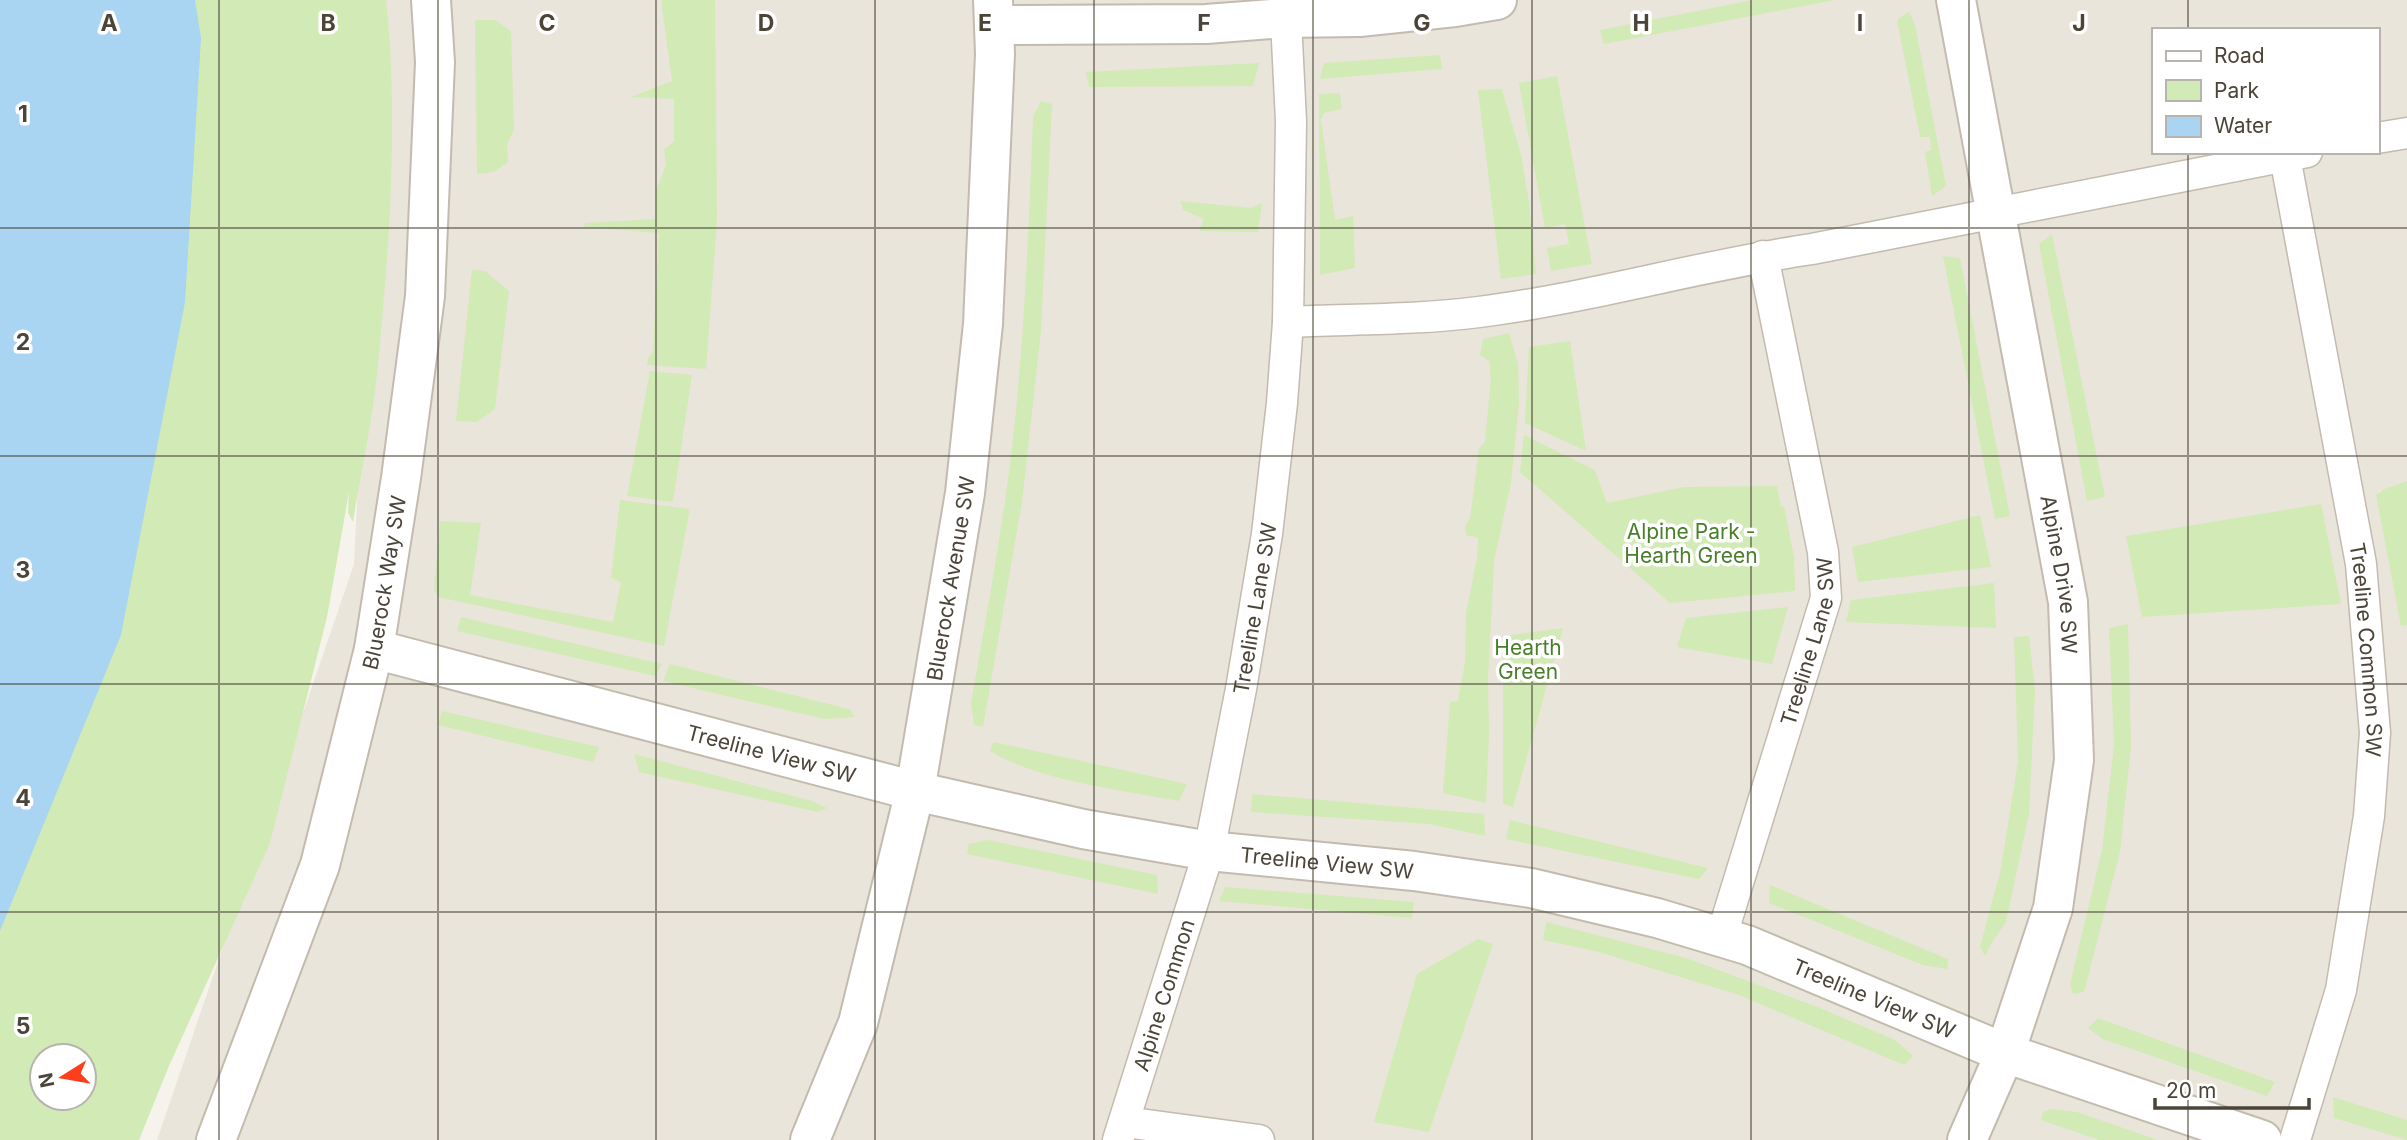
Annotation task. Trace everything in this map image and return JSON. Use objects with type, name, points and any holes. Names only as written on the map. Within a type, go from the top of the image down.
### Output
[{"type":"street","name":"Bluerock Way SW","points":[[216,1140],[320,866],[374,649],[401,478],[425,296],[435,62],[431,0]]},
{"type":"street","points":[[994,12],[1206,24],[1285,9],[1359,18],[1497,0]]},
{"type":"street","name":"Alpine Drive SW","points":[[1956,0],[2068,603],[2074,760],[2053,908],[2005,1053],[1967,1140]]},
{"type":"street","name":"Bluerock Avenue SW","points":[[810,1140],[858,1023],[915,791],[966,483],[984,324],[992,142],[994,12]]},
{"type":"street","name":"Treeline View SW","points":[[374,649],[915,791],[1083,830],[1209,851],[1414,871],[1531,888],[1657,918],[1746,945],[2005,1053],[2262,1140]]},
{"type":"lane","name":"Treeline Lane SW","points":[[1209,851],[1241,689],[1267,534],[1286,368],[1292,121],[1285,9]]},
{"type":"lane","points":[[2379,138],[2407,133]]},
{"type":"lane","name":"Treeline Common SW","points":[[1994,212],[2296,155],[2361,564],[2375,733],[2369,816],[2341,990],[2295,1140]]},
{"type":"lane","points":[[1289,322],[1395,319],[1477,312],[1631,285],[1763,256],[1812,249],[1994,212]]},
{"type":"lane","name":"Treeline Lane SW","points":[[1721,938],[1826,598],[1823,552],[1763,256]]},
{"type":"lane","name":"Alpine Common","points":[[1122,1131],[1209,851]]},
{"type":"lane","points":[[1122,1131],[1259,1140]]},
{"type":"shaded area","points":[[383,0],[2407,0],[2407,1140],[157,1140],[354,564]]},
{"type":"green space","points":[[0,0],[386,0],[392,93],[391,187],[375,392],[353,522],[348,513],[349,492],[327,617],[270,843],[169,1066],[139,1140],[0,1140]]},
{"type":"green space","points":[[661,0],[715,0],[717,220],[706,369],[647,365],[653,352],[659,233],[584,227],[585,223],[656,219],[656,191],[666,165],[664,149],[674,142],[674,99],[631,97],[672,81]]},
{"type":"green space","points":[[1753,0],[1835,0],[1604,44],[1600,30]]},
{"type":"green space","points":[[1909,12],[1915,25],[1946,186],[1932,196],[1925,152],[1931,150],[1930,137],[1920,137],[1897,20]]},
{"type":"green space","points":[[475,20],[495,20],[511,31],[514,130],[507,144],[508,162],[494,172],[477,174]]},
{"type":"green space","points":[[1440,55],[1442,69],[1320,79],[1324,63]]},
{"type":"green space","points":[[1259,63],[1253,86],[1089,87],[1086,72]]},
{"type":"green space","points":[[1557,76],[1592,264],[1551,271],[1547,248],[1569,244],[1565,224],[1545,228],[1519,83]]},
{"type":"green space","points":[[1502,89],[1521,155],[1536,274],[1501,279],[1478,90]]},
{"type":"green space","points":[[1340,93],[1342,109],[1324,113],[1321,120],[1335,220],[1353,216],[1355,268],[1320,275],[1319,94]]},
{"type":"green space","points":[[1041,101],[1052,104],[1041,330],[1022,502],[983,727],[974,725],[971,703],[1000,533],[1014,430],[1024,313],[1033,117]]},
{"type":"green space","points":[[1181,201],[1251,208],[1262,203],[1258,232],[1199,231],[1204,219],[1183,210]]},
{"type":"green space","points":[[2052,234],[2105,497],[2087,501],[2039,244]]},
{"type":"green space","points":[[1943,256],[1960,258],[2010,516],[1995,519]]},
{"type":"green space","points":[[472,270],[485,271],[509,291],[495,409],[477,422],[456,421]]},
{"type":"green space","points":[[1509,333],[1518,364],[1519,403],[1511,483],[1494,561],[1486,803],[1443,793],[1450,702],[1458,701],[1465,662],[1466,613],[1477,558],[1478,538],[1466,535],[1465,526],[1470,519],[1479,449],[1485,442],[1491,378],[1489,361],[1480,355],[1483,339]]},
{"type":"green space","points":[[1570,341],[1586,451],[1525,423],[1529,347]]},
{"type":"green space","points":[[650,371],[692,375],[673,502],[627,496]]},
{"type":"green space","name":"Alpine Park - Hearth Green","points":[[1524,435],[1595,470],[1607,503],[1684,487],[1777,486],[1781,507],[1784,506],[1794,557],[1795,591],[1670,603],[1520,472]]},
{"type":"green space","points":[[2407,481],[2407,625],[2401,626],[2376,494]]},
{"type":"green space","points":[[620,500],[690,509],[664,646],[438,597],[434,589],[440,521],[481,523],[470,595],[613,622],[621,582],[611,578]]},
{"type":"green space","points":[[2321,504],[2341,604],[2142,617],[2126,536]]},
{"type":"green space","points":[[1980,515],[1991,567],[1858,582],[1852,547]]},
{"type":"green space","points":[[1994,583],[1996,628],[1846,622],[1851,600]]},
{"type":"green space","points":[[1788,607],[1772,664],[1677,647],[1686,618]]},
{"type":"green space","points":[[461,617],[662,664],[655,676],[457,631]]},
{"type":"green space","points":[[2128,624],[2131,746],[2120,852],[2084,992],[2073,994],[2070,984],[2102,850],[2114,745],[2109,628]]},
{"type":"green space","name":"Hearth Green","points":[[1563,628],[1513,807],[1503,804],[1503,636]]},
{"type":"green space","points":[[2029,636],[2035,690],[2029,814],[2006,922],[1985,956],[1980,947],[2001,868],[2018,761],[2014,637]]},
{"type":"green space","points":[[670,664],[849,709],[855,717],[825,719],[663,681]]},
{"type":"green space","points":[[442,711],[599,747],[593,762],[438,725]]},
{"type":"green space","points":[[994,742],[1187,784],[1179,801],[1081,783],[1010,761],[990,751]]},
{"type":"green space","points":[[634,754],[812,801],[827,808],[818,812],[639,772]]},
{"type":"green space","points":[[1252,794],[1484,814],[1485,836],[1429,824],[1251,812]]},
{"type":"green space","points":[[1510,820],[1708,868],[1699,879],[1506,839]]},
{"type":"green space","points":[[988,840],[1157,875],[1158,894],[967,854],[969,844]]},
{"type":"green space","points":[[1770,885],[1948,959],[1947,969],[1923,965],[1769,903]]},
{"type":"green space","points":[[1225,887],[1414,902],[1412,918],[1219,901]]},
{"type":"green space","points":[[1546,922],[1686,958],[1815,1006],[1895,1040],[1913,1056],[1904,1065],[1739,995],[1599,952],[1543,940]]},
{"type":"green space","points":[[1478,939],[1493,944],[1429,1132],[1374,1122],[1417,974]]},
{"type":"green space","points":[[2098,1018],[2275,1082],[2267,1096],[2103,1039],[2088,1028]]},
{"type":"green space","points":[[2333,1097],[2407,1120],[2407,1140],[2334,1118]]},
{"type":"green space","points":[[2050,1109],[2077,1112],[2158,1140],[2099,1140],[2041,1120],[2043,1112]]},
{"type":"water","points":[[0,0],[195,0],[201,38],[185,302],[121,635],[0,931]]}]
